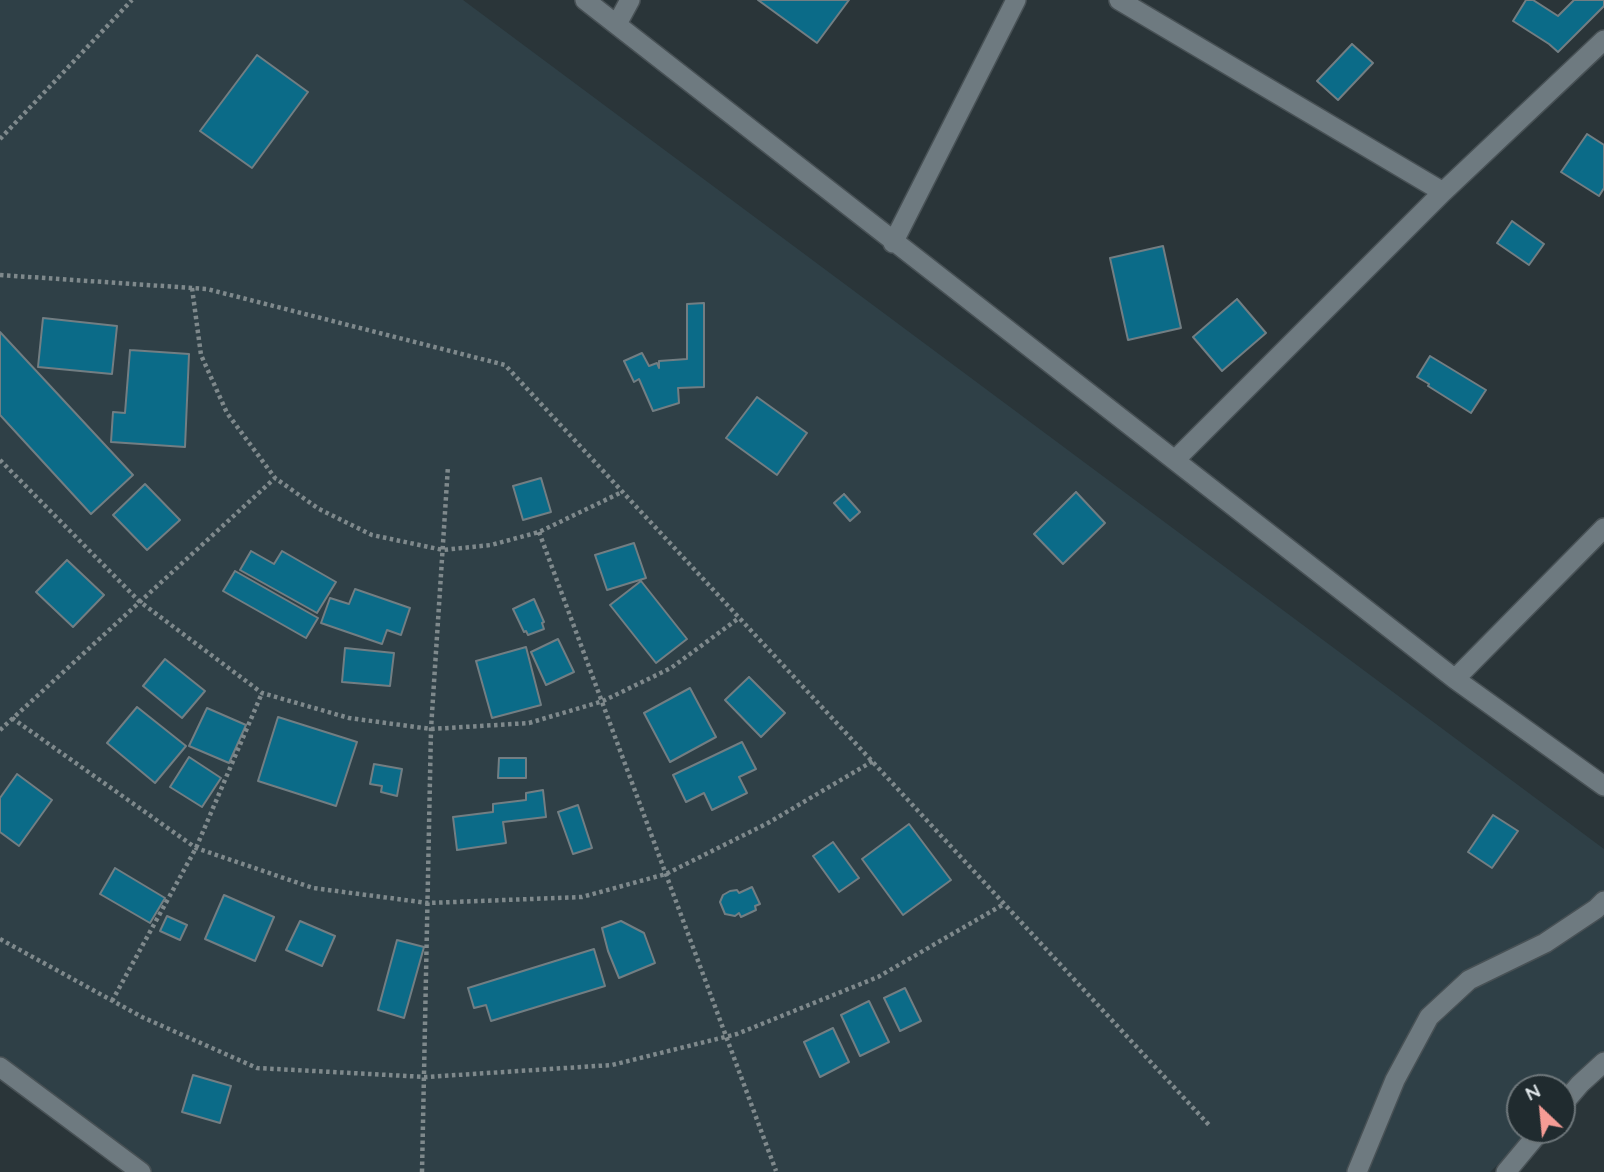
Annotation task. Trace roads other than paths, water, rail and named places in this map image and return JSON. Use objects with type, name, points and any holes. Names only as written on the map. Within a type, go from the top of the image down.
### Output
[{"type":"street","points":[[585,0],[1455,679],[1604,786]]},
{"type":"street","points":[[617,24],[630,0]]},
{"type":"street","points":[[893,243],[1016,0]]},
{"type":"street","points":[[1119,0],[1443,192]]},
{"type":"street","points":[[1175,460],[1443,192],[1604,40]]},
{"type":"street","points":[[1455,679],[1604,528]]},
{"type":"street","points":[[1357,1172],[1395,1080],[1429,1017],[1469,980],[1545,943],[1601,907]]},
{"type":"street","points":[[1576,1089],[1604,1062]]},
{"type":"street","points":[[0,1067],[141,1172]]},
{"type":"street","points":[[1370,1140],[1372,1172]]},
{"type":"street","points":[[1506,1172],[1529,1144]]}]
